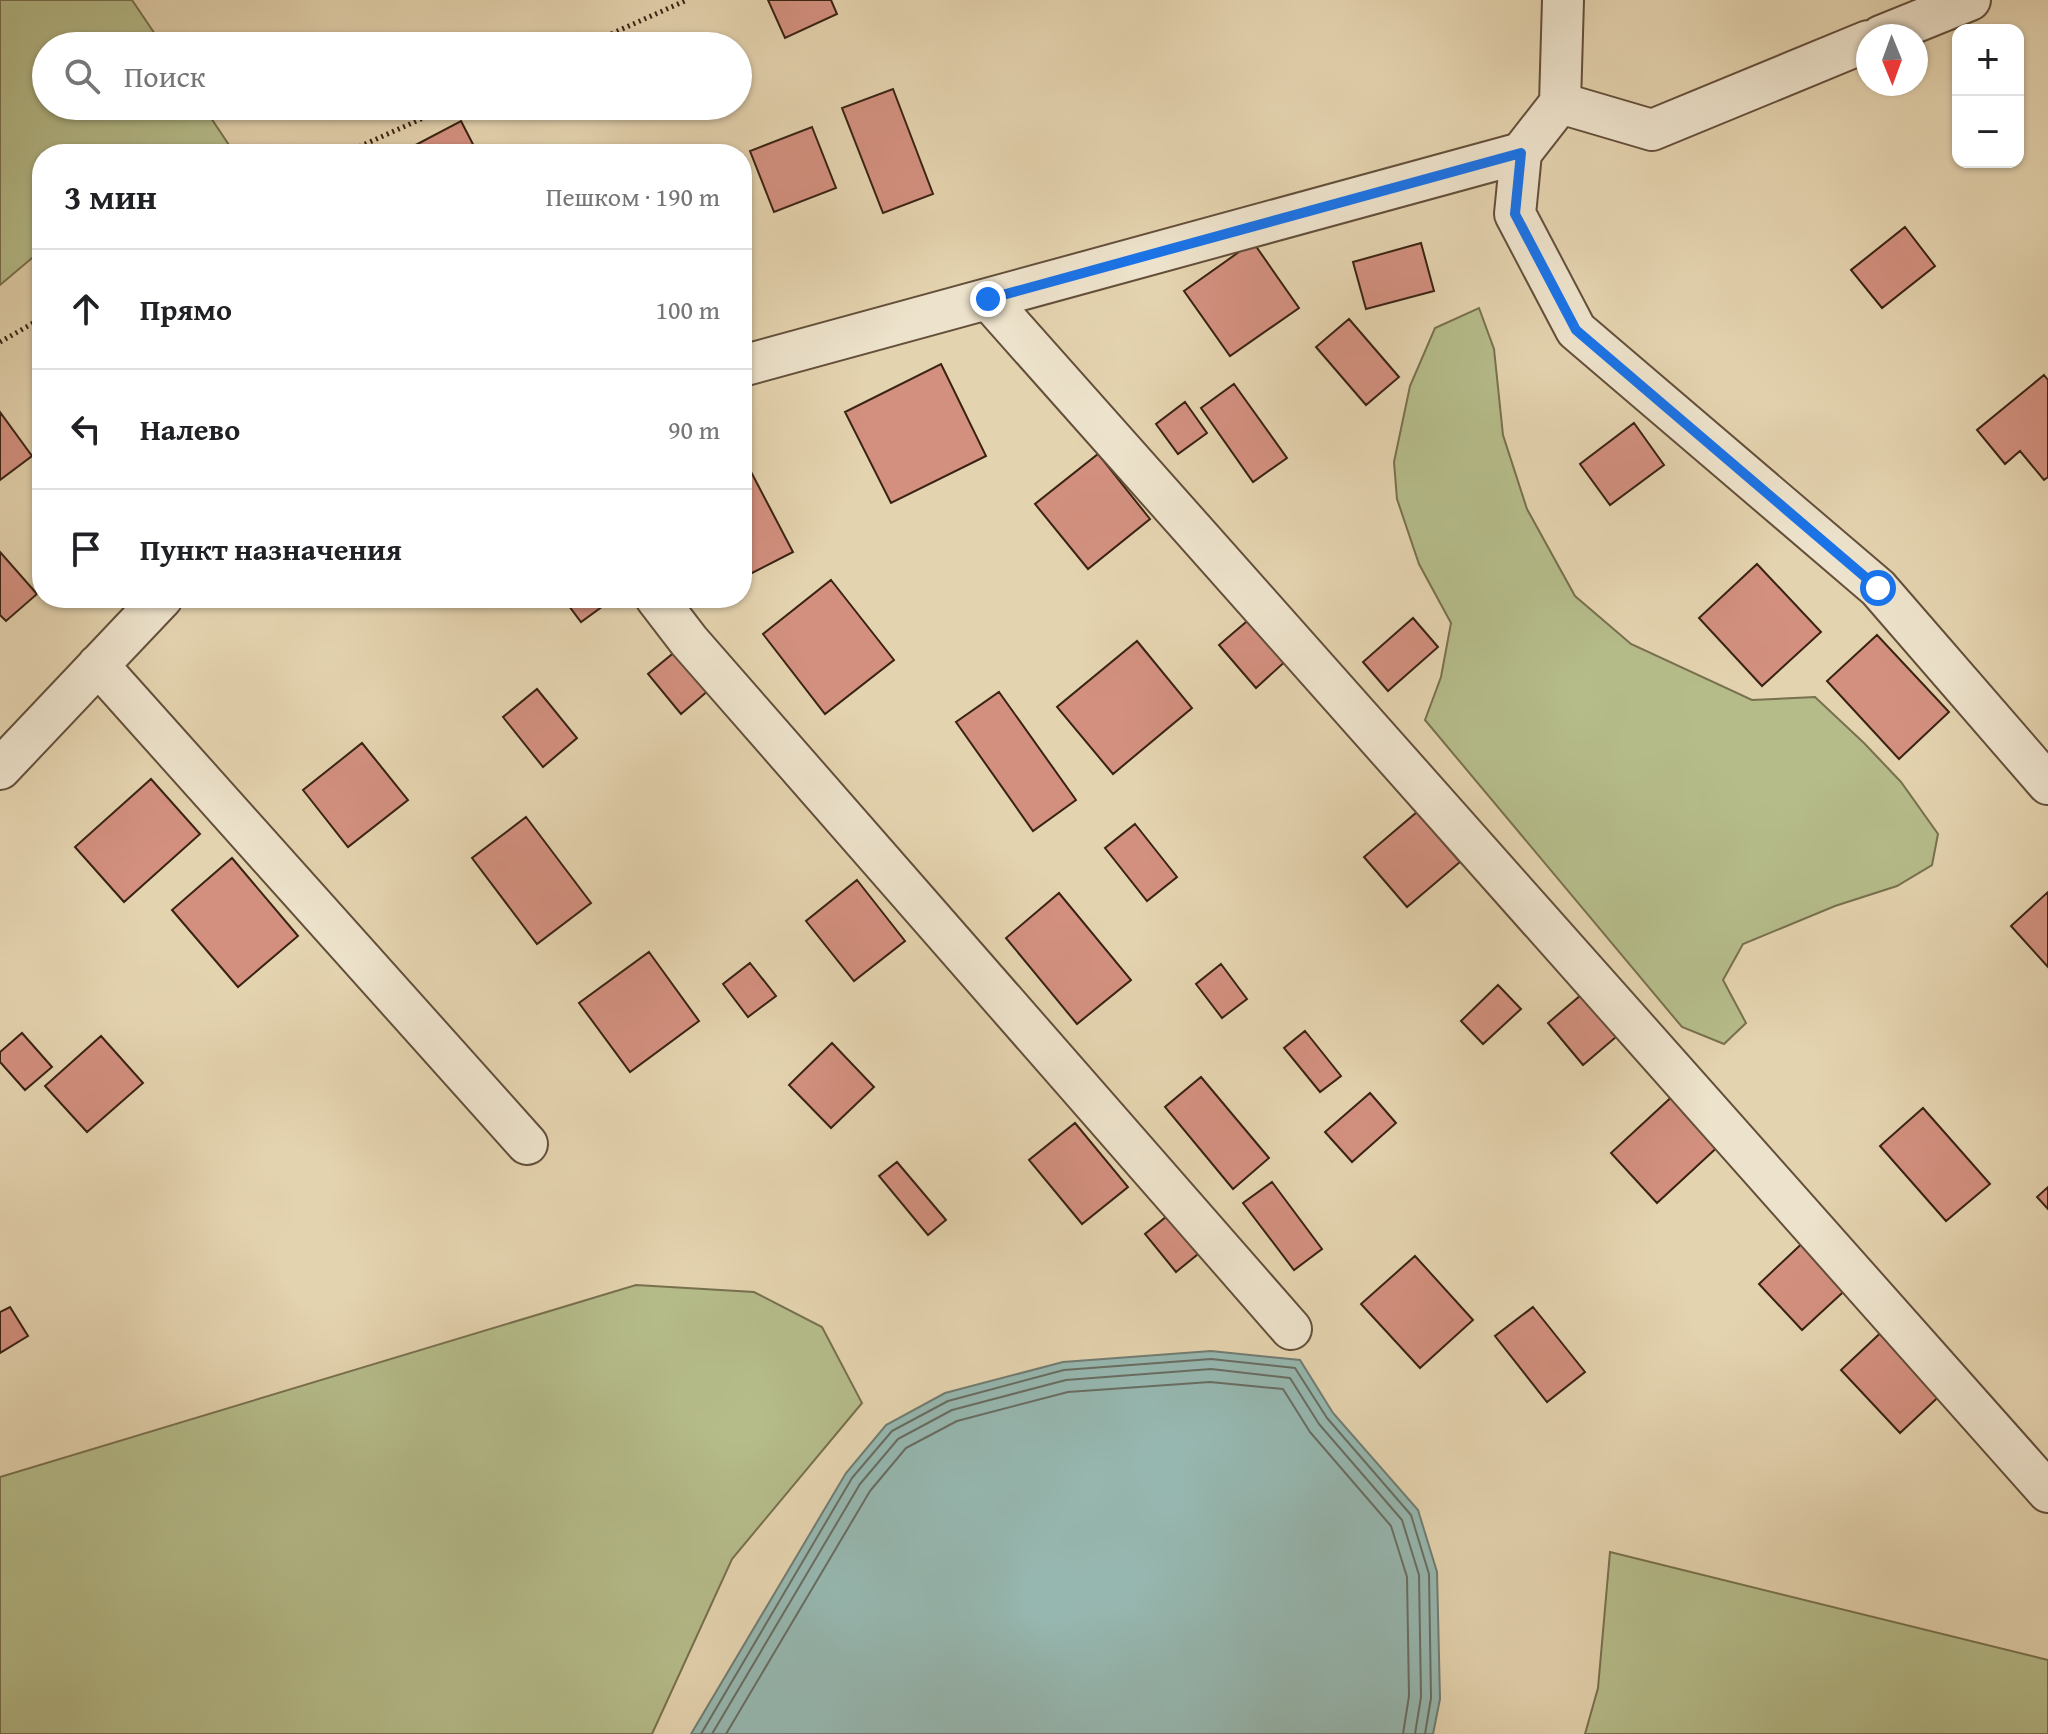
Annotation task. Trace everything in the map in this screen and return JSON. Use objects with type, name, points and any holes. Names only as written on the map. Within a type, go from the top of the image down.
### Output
[{"type":"street","points":[[1563,0],[1560,103],[1521,153],[1515,214],[1576,330],[1878,588],[2048,784]]},
{"type":"street","points":[[1911,24],[1970,0]]},
{"type":"street","points":[[1560,103],[1652,130],[1856,46]]},
{"type":"street","points":[[752,363],[1521,153]]},
{"type":"street","points":[[988,299],[2048,1492]]},
{"type":"street","points":[[0,769],[152,608]]},
{"type":"street","points":[[664,608],[689,641],[1291,1329]]},
{"type":"street","points":[[98,665],[527,1144]]},
{"type":"path","points":[[615,32],[687,0]]},
{"type":"path","points":[[365,144],[419,120]]},
{"type":"path","points":[[0,342],[32,324]]},
{"type":"green space","points":[[0,0],[132,0],[154,32],[32,32],[32,120],[212,120],[228,144],[32,144],[32,258],[0,285]]},
{"type":"green space","points":[[1479,308],[1494,349],[1503,435],[1527,509],[1575,596],[1631,644],[1752,700],[1815,697],[1901,782],[1938,834],[1932,865],[1897,886],[1835,906],[1743,944],[1723,980],[1746,1023],[1724,1044],[1682,1027],[1425,720],[1441,677],[1451,623],[1419,564],[1397,499],[1394,462],[1410,386],[1435,328]]},
{"type":"green space","points":[[636,1285],[754,1292],[822,1327],[862,1403],[732,1559],[652,1734],[0,1734],[0,1477]]},
{"type":"green space","points":[[1610,1552],[2048,1660],[2048,1734],[1585,1734],[1598,1688]]},
{"type":"water","points":[[1211,1351],[1300,1360],[1333,1413],[1418,1510],[1437,1572],[1440,1699],[1433,1734],[691,1734],[846,1473],[886,1425],[945,1393],[1063,1362]]},
{"type":"building","points":[[768,0],[831,0],[837,14],[785,38]]},
{"type":"building","points":[[893,89],[933,194],[883,213],[842,108]]},
{"type":"building","points":[[461,121],[473,144],[417,144]]},
{"type":"building","points":[[812,127],[836,188],[774,212],[752,150]]},
{"type":"building","points":[[1905,227],[1935,266],[1882,308],[1851,270]]},
{"type":"building","points":[[1253,242],[1299,308],[1230,356],[1184,291]]},
{"type":"building","points":[[1421,243],[1434,291],[1366,309],[1353,262]]},
{"type":"building","points":[[1349,319],[1399,377],[1366,405],[1316,347]]},
{"type":"building","points":[[941,364],[986,456],[891,503],[845,412]]},
{"type":"building","points":[[2044,375],[2048,380],[2048,477],[2044,480],[2020,451],[2005,464],[1977,430]]},
{"type":"building","points":[[1234,384],[1287,458],[1253,482],[1201,408]]},
{"type":"building","points":[[1185,402],[1207,433],[1178,454],[1156,424]]},
{"type":"building","points":[[0,412],[32,456],[0,480]]},
{"type":"building","points":[[1634,423],[1664,465],[1610,505],[1580,464]]},
{"type":"building","points":[[1098,454],[1150,519],[1088,569],[1035,504]]},
{"type":"building","points":[[752,474],[793,552],[752,573]]},
{"type":"building","points":[[0,552],[32,588],[32,598],[6,621],[0,615]]},
{"type":"building","points":[[1757,564],[1821,632],[1762,686],[1699,618]]},
{"type":"building","points":[[831,580],[894,660],[825,714],[763,634]]},
{"type":"building","points":[[570,608],[600,608],[581,622]]},
{"type":"building","points":[[1252,617],[1289,658],[1256,688],[1219,645]]},
{"type":"building","points":[[1413,618],[1438,647],[1388,691],[1363,662]]},
{"type":"building","points":[[1877,635],[1949,712],[1899,759],[1827,681]]},
{"type":"building","points":[[1137,641],[1192,708],[1113,774],[1057,707]]},
{"type":"building","points":[[676,651],[709,690],[681,714],[648,674]]},
{"type":"building","points":[[537,689],[577,738],[543,767],[503,717]]},
{"type":"building","points":[[999,692],[1076,800],[1033,831],[956,722]]},
{"type":"building","points":[[362,743],[408,800],[348,847],[303,790]]},
{"type":"building","points":[[151,779],[200,834],[124,902],[75,847]]},
{"type":"building","points":[[1417,812],[1460,862],[1407,907],[1364,857]]},
{"type":"building","points":[[526,817],[591,903],[537,944],[472,858]]},
{"type":"building","points":[[1135,824],[1177,877],[1147,901],[1105,848]]},
{"type":"building","points":[[232,858],[298,936],[238,987],[172,910]]},
{"type":"building","points":[[857,880],[905,941],[854,981],[806,921]]},
{"type":"building","points":[[2048,892],[2048,967],[2011,926]]},
{"type":"building","points":[[1059,893],[1131,980],[1077,1024],[1006,938]]},
{"type":"building","points":[[649,952],[699,1021],[630,1072],[579,1003]]},
{"type":"building","points":[[750,963],[776,996],[748,1017],[723,984]]},
{"type":"building","points":[[1221,964],[1247,999],[1222,1018],[1196,984]]},
{"type":"building","points":[[1498,985],[1521,1009],[1483,1044],[1461,1021]]},
{"type":"building","points":[[1581,995],[1616,1037],[1583,1065],[1548,1023]]},
{"type":"building","points":[[1305,1031],[1341,1076],[1320,1092],[1284,1048]]},
{"type":"building","points":[[22,1033],[52,1067],[25,1090],[0,1062],[0,1052]]},
{"type":"building","points":[[101,1036],[143,1083],[87,1132],[45,1086]]},
{"type":"building","points":[[832,1043],[874,1087],[831,1128],[789,1085]]},
{"type":"building","points":[[1201,1077],[1269,1158],[1233,1189],[1165,1107]]},
{"type":"building","points":[[1677,1092],[1723,1142],[1657,1203],[1611,1153]]},
{"type":"building","points":[[1370,1093],[1396,1123],[1352,1162],[1325,1132]]},
{"type":"building","points":[[1923,1108],[1990,1184],[1946,1221],[1880,1146]]},
{"type":"building","points":[[1075,1123],[1128,1187],[1082,1224],[1029,1160]]},
{"type":"building","points":[[897,1162],[946,1220],[928,1235],[879,1176]]},
{"type":"building","points":[[1272,1182],[1322,1249],[1294,1270],[1243,1203]]},
{"type":"building","points":[[2048,1187],[2048,1209],[2037,1197]]},
{"type":"building","points":[[1172,1212],[1203,1250],[1176,1272],[1145,1234]]},
{"type":"building","points":[[1810,1236],[1853,1283],[1802,1330],[1759,1284]]},
{"type":"building","points":[[1415,1256],[1473,1320],[1420,1368],[1361,1304]]},
{"type":"building","points":[[10,1307],[28,1336],[0,1353],[0,1312]]},
{"type":"building","points":[[1533,1307],[1585,1372],[1547,1402],[1495,1336]]},
{"type":"building","points":[[1889,1325],[1948,1388],[1900,1433],[1841,1370]]},
{"type":"route","points":[[988,299],[1521,153],[1515,214],[1576,330],[1878,588]]}]
